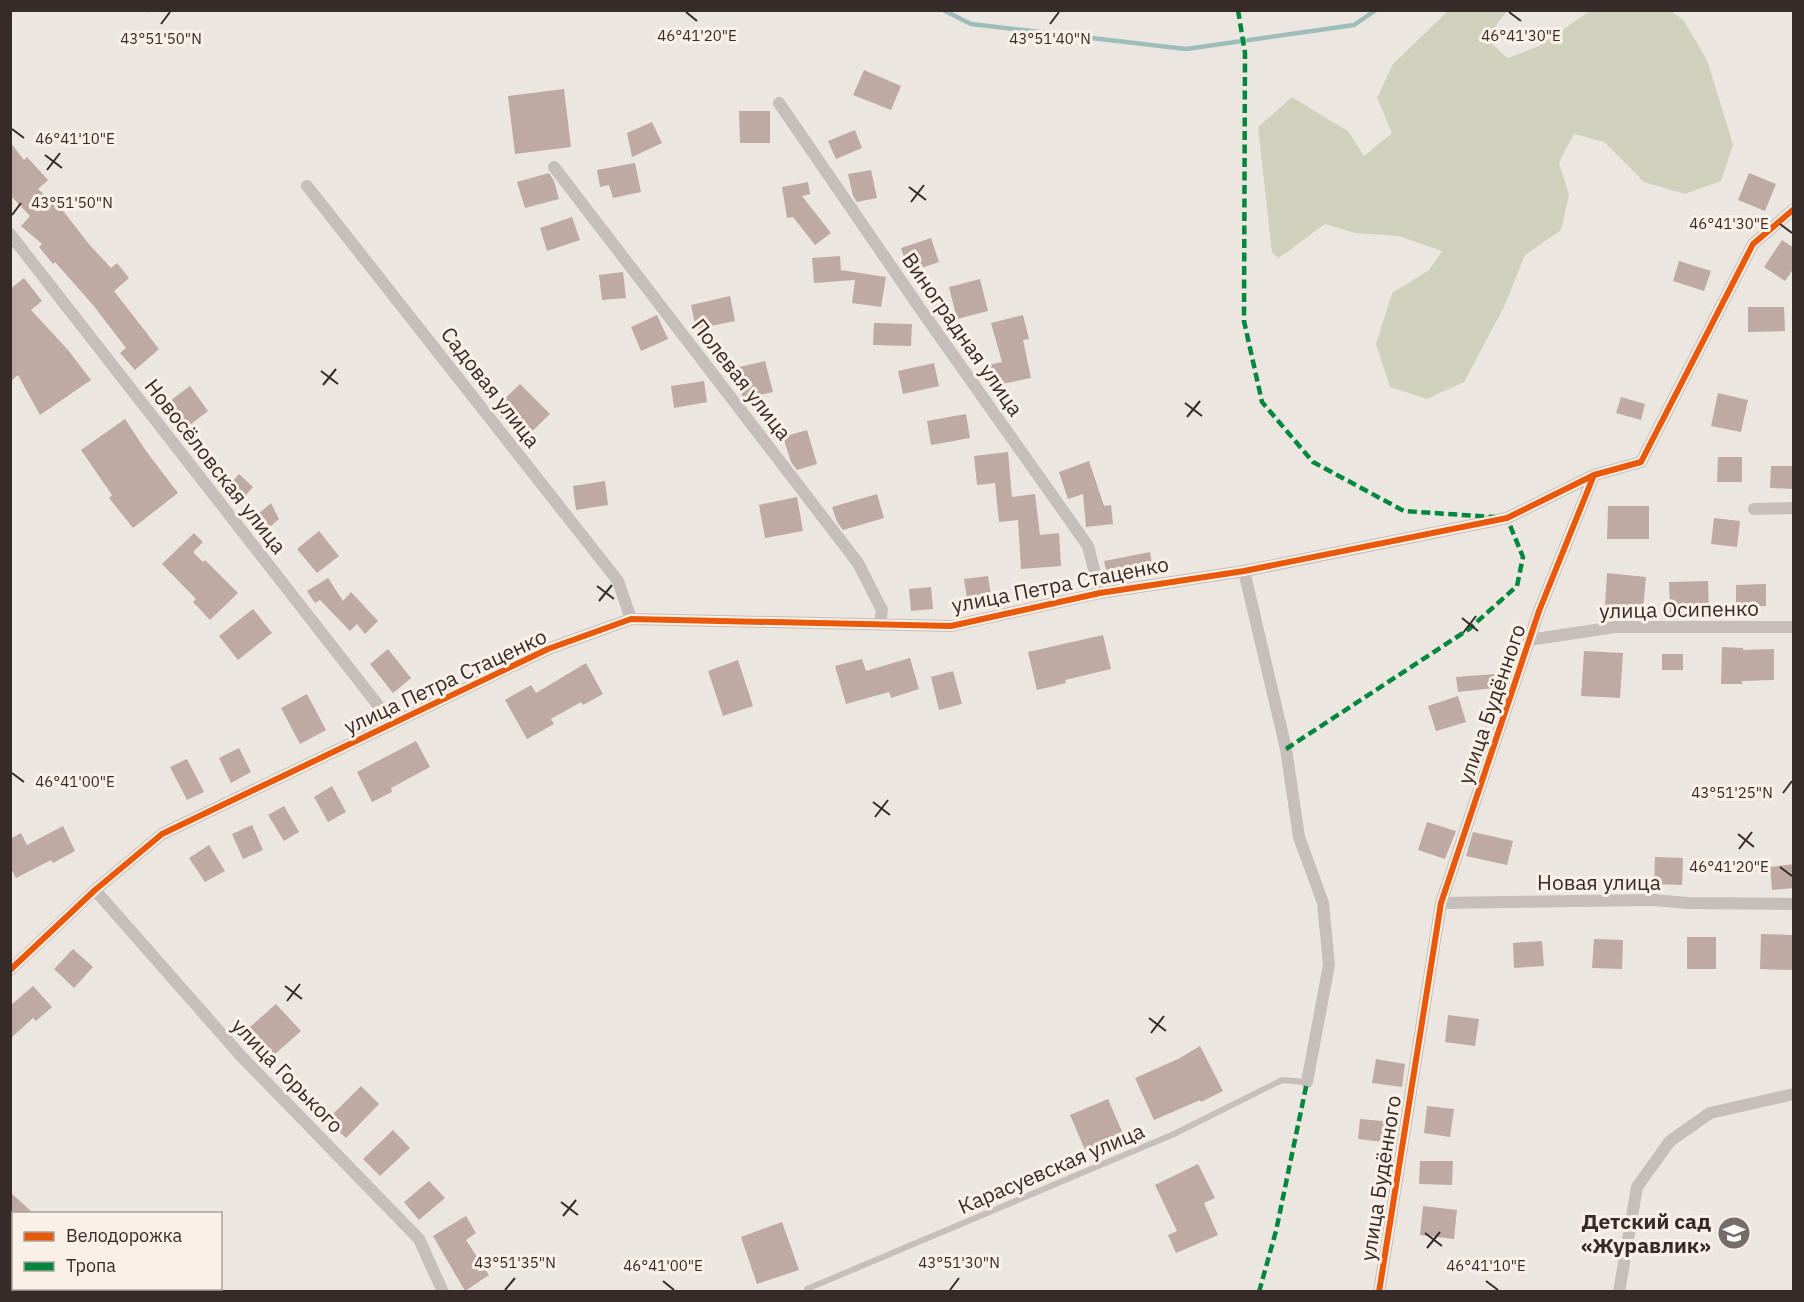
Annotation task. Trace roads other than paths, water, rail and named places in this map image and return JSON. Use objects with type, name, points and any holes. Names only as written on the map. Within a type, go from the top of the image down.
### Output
[{"type":"street","name":"Виноградная улица","points":[[778,103],[1088,546],[1100,593]]},
{"type":"street","name":"Полевая улица","points":[[554,167],[858,563],[882,610],[880,624]]},
{"type":"street","name":"Садовая улица","points":[[307,186],[618,581],[632,619]]},
{"type":"street","points":[[1594,475],[1641,462],[1753,244],[1794,209]]},
{"type":"street","name":"Новосёловская улица","points":[[10,234],[392,723]]},
{"type":"street","name":"улица Петра Стаценко","points":[[10,970],[95,890],[162,834],[548,649],[632,619],[951,626],[1100,593],[1244,571],[1506,518],[1594,475]]},
{"type":"street","name":"улица Будённого","points":[[1379,1292],[1441,903],[1539,611],[1594,475]]},
{"type":"street","points":[[1754,510],[1794,508]]},
{"type":"street","points":[[1244,571],[1286,748],[1299,837],[1323,903],[1329,965],[1307,1082]]},
{"type":"street","name":"улица Осипенко","points":[[1529,640],[1615,627],[1794,627]]},
{"type":"street","name":"улица Горького","points":[[95,890],[241,1056],[419,1239],[443,1292]]},
{"type":"street","name":"Новая улица","points":[[1441,903],[1653,900],[1688,903],[1794,904]]},
{"type":"street","points":[[1619,1292],[1637,1187],[1670,1141],[1710,1113],[1794,1094]]},
{"type":"lane","name":"Карасуевская улица","points":[[807,1289],[1174,1134],[1282,1080],[1307,1082]]},
{"type":"waterway","points":[[943,10],[971,24],[1186,49],[1354,25],[1376,10]]},
{"type":"place","name":"Детский сад «Журавлик»","points":[[1734,1233]]}]
